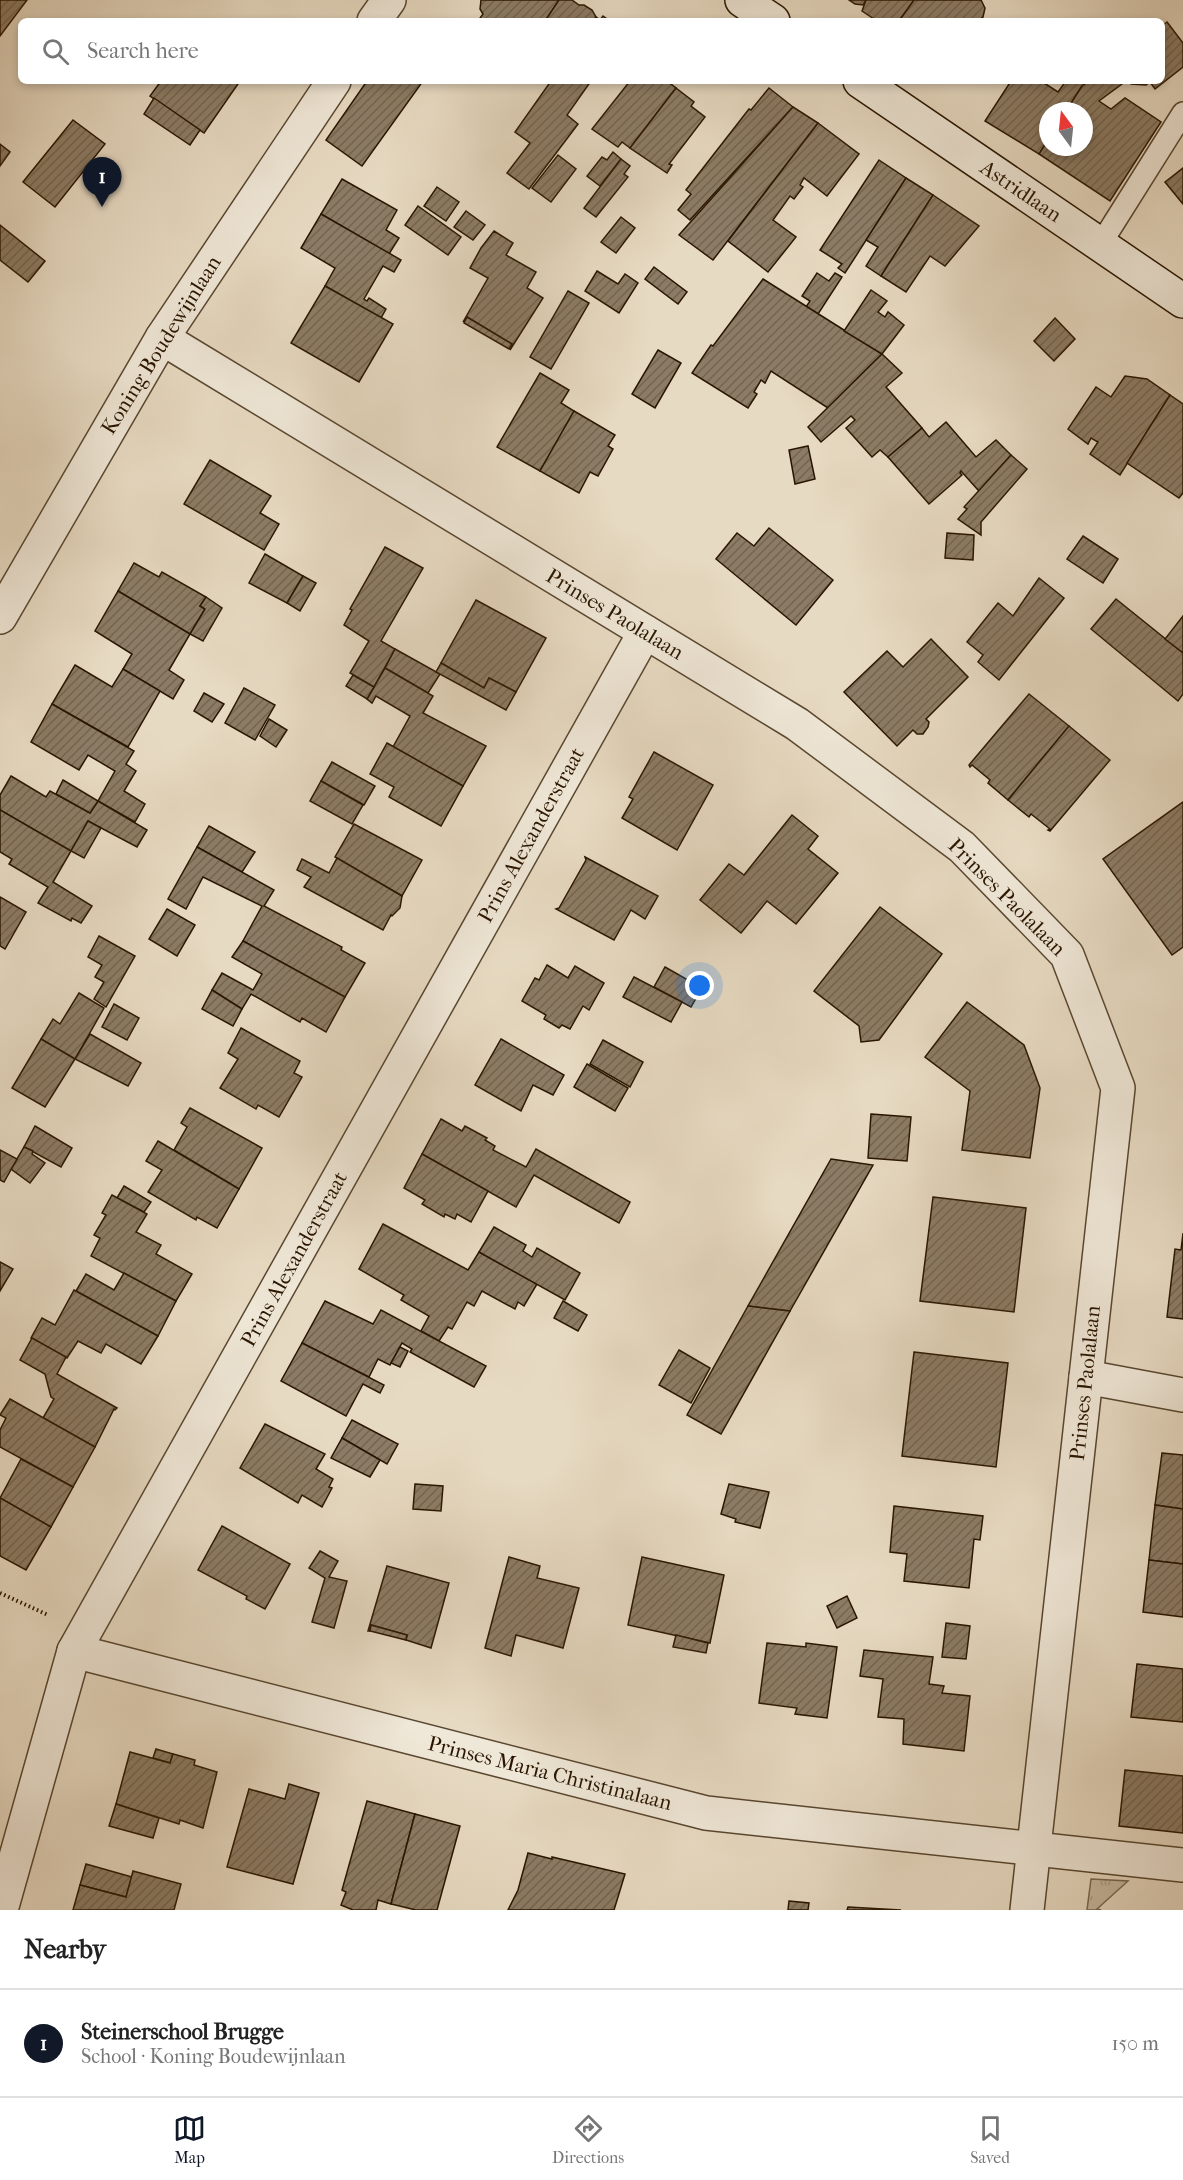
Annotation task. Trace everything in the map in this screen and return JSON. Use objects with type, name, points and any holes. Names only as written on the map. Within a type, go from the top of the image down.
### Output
[{"type":"street","points":[[376,18],[389,0]]},
{"type":"street","points":[[742,0],[769,18]]},
{"type":"street","name":"Koning Boudewijnlaan","points":[[0,616],[162,338],[332,84]]},
{"type":"street","name":"Astridlaan","points":[[864,84],[1183,301]]},
{"type":"street","name":"Prinses Paolalaan","points":[[162,338],[797,724],[962,847],[1067,955],[1118,1088],[1027,1910]]},
{"type":"street","name":"Prins Alexanderstraat","points":[[1,1910],[79,1641],[645,632]]},
{"type":"street","points":[[1086,1377],[1183,1395]]},
{"type":"street","name":"Prinses Maria Christinalaan","points":[[79,1641],[706,1813],[1183,1865]]},
{"type":"lane","points":[[1100,245],[1183,113]]},
{"type":"path","points":[[0,1593],[79,1641]]},
{"type":"green space","points":[[1091,1879],[1128,1881],[1097,1909],[1101,1910],[1087,1910]]},
{"type":"building","points":[[0,0],[27,0],[0,36]]},
{"type":"building","points":[[481,0],[559,0],[547,18],[480,18],[483,14],[480,9]]},
{"type":"building","points":[[559,0],[572,0],[579,5],[584,5],[592,10],[596,17],[596,18],[547,18]]},
{"type":"building","points":[[849,0],[866,0],[863,5]]},
{"type":"building","points":[[866,0],[914,0],[901,18],[872,18],[862,11]]},
{"type":"building","points":[[914,0],[981,0],[985,8],[982,18],[901,18]]},
{"type":"building","points":[[1167,22],[1183,43],[1183,67],[1165,81],[1165,24]]},
{"type":"building","points":[[159,84],[238,84],[204,133],[150,96]]},
{"type":"building","points":[[365,84],[421,84],[362,166],[326,140]]},
{"type":"building","points":[[549,84],[589,84],[567,115],[578,124],[529,189],[507,173],[530,143],[515,132]]},
{"type":"building","points":[[628,84],[671,84],[676,88],[630,148],[622,142],[618,147],[592,129]]},
{"type":"building","points":[[1009,84],[1046,84],[1058,92],[1064,84],[1085,84],[1072,102],[1039,102],[1039,154],[985,121]]},
{"type":"building","points":[[1085,84],[1122,84],[1099,101],[1111,109],[1125,98],[1161,122],[1110,201],[1042,156],[1093,156],[1093,102],[1072,102]]},
{"type":"building","points":[[1151,84],[1161,84],[1155,89]]},
{"type":"building","points":[[676,88],[694,102],[691,106],[705,117],[669,164],[672,165],[667,173],[630,148]]},
{"type":"building","points":[[769,88],[793,107],[690,220],[678,210],[691,194],[686,190],[749,109],[751,110]]},
{"type":"building","points":[[154,98],[200,130],[190,145],[144,114]]},
{"type":"building","points":[[793,107],[818,123],[713,260],[679,235]]},
{"type":"building","points":[[73,120],[105,144],[55,207],[23,182]]},
{"type":"building","points":[[818,123],[859,154],[827,196],[804,178],[800,185],[803,187],[794,199],[790,196],[773,220],[796,237],[768,272],[728,241]]},
{"type":"building","points":[[0,144],[10,152],[0,166]]},
{"type":"building","points":[[613,152],[621,159],[600,186],[587,176],[602,157],[607,160]]},
{"type":"building","points":[[558,155],[576,169],[551,202],[532,188]]},
{"type":"building","points":[[621,159],[630,166],[624,174],[628,177],[596,217],[584,208]]},
{"type":"building","points":[[879,160],[906,178],[845,273],[838,268],[842,264],[820,250]]},
{"type":"building","points":[[1183,168],[1183,204],[1165,182]]},
{"type":"building","points":[[906,178],[933,195],[881,276],[866,266],[878,247],[866,240]]},
{"type":"building","points":[[342,179],[397,210],[386,230],[399,238],[389,254],[321,214]]},
{"type":"building","points":[[437,187],[459,202],[446,221],[424,206]]},
{"type":"building","points":[[933,195],[979,226],[945,266],[930,256],[906,292],[881,276]]},
{"type":"building","points":[[418,206],[461,237],[448,255],[405,225]]},
{"type":"building","points":[[466,211],[485,225],[473,240],[454,227]]},
{"type":"building","points":[[321,214],[401,260],[394,272],[383,266],[364,299],[367,301],[369,298],[386,309],[381,318],[325,286],[335,268],[301,248]]},
{"type":"building","points":[[621,217],[635,228],[616,253],[601,242]]},
{"type":"building","points":[[0,225],[45,261],[28,282],[0,260]]},
{"type":"building","points":[[494,231],[513,243],[506,255],[536,272],[527,288],[543,298],[510,350],[512,344],[467,317],[463,322],[488,278],[470,268]]},
{"type":"building","points":[[654,267],[687,292],[678,304],[645,279]]},
{"type":"building","points":[[597,271],[618,284],[625,274],[638,283],[619,313],[585,291]]},
{"type":"building","points":[[817,273],[829,281],[835,273],[842,277],[818,314],[806,307],[810,301],[802,296]]},
{"type":"building","points":[[763,279],[882,354],[828,408],[771,371],[765,383],[761,380],[754,392],[757,394],[748,408],[692,373]]},
{"type":"building","points":[[325,286],[393,324],[359,382],[291,343]]},
{"type":"building","points":[[871,290],[887,301],[878,312],[885,317],[888,312],[904,325],[882,354],[844,331]]},
{"type":"building","points":[[568,291],[589,303],[551,369],[530,357]]},
{"type":"building","points":[[467,317],[512,344],[509,349],[464,323]]},
{"type":"building","points":[[1055,318],[1075,339],[1054,361],[1034,341]]},
{"type":"building","points":[[658,350],[681,363],[655,408],[632,394]]},
{"type":"building","points":[[882,354],[902,373],[886,387],[922,428],[888,457],[880,450],[872,457],[846,428],[855,420],[851,416],[821,442],[808,427]]},
{"type":"building","points":[[540,373],[569,390],[561,403],[574,411],[540,471],[497,447]]},
{"type":"building","points":[[1125,376],[1147,379],[1170,395],[1120,475],[1090,454],[1098,442],[1091,438],[1088,444],[1068,429],[1096,387],[1111,397]]},
{"type":"building","points":[[1170,395],[1183,404],[1183,493],[1179,498],[1127,463]]},
{"type":"building","points":[[574,411],[615,435],[608,446],[613,449],[598,476],[590,472],[579,493],[540,471]]},
{"type":"building","points":[[946,422],[976,457],[996,440],[1011,455],[979,491],[961,471],[962,475],[929,504],[888,457],[922,428],[929,437]]},
{"type":"building","points":[[808,446],[815,479],[795,484],[789,450]]},
{"type":"building","points":[[1011,455],[1027,469],[981,522],[981,535],[958,519],[967,509],[964,507]]},
{"type":"building","points":[[210,460],[271,496],[260,513],[279,524],[264,550],[184,504]]},
{"type":"building","points":[[769,528],[833,580],[796,625],[716,559],[737,533],[754,546]]},
{"type":"building","points":[[947,533],[974,535],[973,560],[945,558]]},
{"type":"building","points":[[1083,536],[1118,559],[1103,583],[1067,559]]},
{"type":"building","points":[[385,547],[423,568],[381,641],[395,649],[374,687],[350,673],[369,641],[344,625],[352,610],[350,609]]},
{"type":"building","points":[[265,554],[303,576],[287,603],[249,583]]},
{"type":"building","points":[[134,563],[159,577],[162,572],[206,597],[200,606],[205,609],[190,634],[118,591]]},
{"type":"building","points":[[303,576],[316,583],[300,611],[287,603]]},
{"type":"building","points":[[1039,578],[1064,598],[999,680],[978,662],[983,655],[967,642],[998,603],[1013,616]]},
{"type":"building","points":[[118,591],[190,634],[169,670],[184,680],[173,699],[123,669],[132,654],[95,631]]},
{"type":"building","points":[[206,597],[222,608],[203,641],[190,634],[205,609],[200,606]]},
{"type":"building","points":[[1116,599],[1183,653],[1183,694],[1178,701],[1091,629]]},
{"type":"building","points":[[476,600],[546,638],[516,692],[489,678],[484,688],[441,663]]},
{"type":"building","points":[[1183,616],[1183,651],[1182,652],[1165,639]]},
{"type":"building","points":[[931,639],[968,677],[926,719],[929,722],[928,727],[923,734],[917,734],[913,730],[897,746],[844,692],[887,651],[903,667]]},
{"type":"building","points":[[395,649],[440,674],[428,693],[385,668]]},
{"type":"building","points":[[441,663],[484,688],[489,678],[516,692],[506,710],[436,672]]},
{"type":"building","points":[[75,665],[112,687],[123,669],[160,691],[128,747],[52,704]]},
{"type":"building","points":[[385,668],[433,696],[423,713],[486,746],[463,786],[393,747],[410,716],[376,696],[372,703],[367,699]]},
{"type":"building","points":[[353,675],[374,687],[367,699],[346,686]]},
{"type":"building","points":[[244,688],[275,705],[255,740],[225,723]]},
{"type":"building","points":[[204,693],[224,704],[212,722],[194,711]]},
{"type":"building","points":[[1029,694],[1069,726],[1008,800],[988,783],[990,780],[969,765]]},
{"type":"building","points":[[52,704],[134,751],[126,764],[136,771],[124,791],[145,804],[135,822],[98,801],[115,771],[88,755],[79,770],[31,742]]},
{"type":"building","points":[[269,719],[287,730],[276,747],[260,736]]},
{"type":"building","points":[[1069,726],[1110,760],[1050,831],[1031,814],[1029,817],[1008,800]]},
{"type":"building","points":[[387,743],[463,786],[441,826],[389,797],[394,787],[370,774]]},
{"type":"building","points":[[654,752],[713,785],[677,850],[622,818],[633,799],[629,797]]},
{"type":"building","points":[[332,762],[375,786],[364,805],[321,781]]},
{"type":"building","points":[[11,776],[46,797],[50,791],[90,813],[98,801],[147,830],[137,847],[88,821],[71,851],[0,810],[0,795]]},
{"type":"building","points":[[63,780],[98,801],[90,813],[56,794]]},
{"type":"building","points":[[321,781],[363,805],[352,824],[310,801]]},
{"type":"building","points":[[1183,802],[1183,947],[1172,955],[1103,859]]},
{"type":"building","points":[[0,810],[71,851],[53,882],[92,906],[81,923],[72,918],[71,921],[38,903],[48,887],[9,864],[12,859],[0,852]]},
{"type":"building","points":[[792,815],[818,836],[808,849],[838,873],[796,924],[767,901],[741,933],[700,900],[729,864],[744,875]]},
{"type":"building","points":[[88,821],[101,828],[84,858],[71,851]]},
{"type":"building","points":[[354,824],[422,860],[402,896],[335,857]]},
{"type":"building","points":[[209,826],[255,852],[242,872],[197,847]]},
{"type":"building","points":[[197,847],[274,890],[264,906],[342,947],[341,950],[365,963],[345,997],[243,941],[262,906],[203,877],[186,909],[168,899]]},
{"type":"building","points":[[585,857],[658,896],[645,919],[631,910],[614,940],[556,909],[559,908],[586,860]]},
{"type":"building","points":[[337,858],[402,896],[400,908],[391,915],[383,930],[304,887],[311,877],[297,870],[302,859],[329,873]]},
{"type":"building","points":[[0,897],[26,912],[5,949],[0,946]]},
{"type":"building","points":[[880,907],[942,954],[879,1040],[861,1042],[859,1026],[814,991]]},
{"type":"building","points":[[167,909],[195,925],[177,956],[149,939]]},
{"type":"building","points":[[99,936],[135,956],[106,1007],[94,999],[104,982],[95,977],[102,965],[88,957]]},
{"type":"building","points":[[243,941],[345,997],[326,1032],[302,1018],[300,1022],[251,994],[242,1009],[212,990],[222,973],[253,990],[262,974],[232,957]]},
{"type":"building","points":[[547,965],[568,978],[575,966],[604,983],[589,1010],[583,1006],[570,1029],[562,1025],[559,1028],[544,1019],[546,1015],[522,1001],[535,978],[539,980]]},
{"type":"building","points":[[665,967],[702,988],[691,1007],[654,987]]},
{"type":"building","points":[[634,977],[682,1002],[671,1022],[623,997]]},
{"type":"building","points":[[212,990],[242,1009],[233,1026],[202,1009]]},
{"type":"building","points":[[79,993],[104,1008],[75,1059],[41,1039],[53,1019],[60,1024]]},
{"type":"building","points":[[967,1002],[1024,1045],[1040,1088],[1030,1158],[962,1150],[970,1091],[925,1057]]},
{"type":"building","points":[[114,1004],[139,1018],[127,1040],[102,1027]]},
{"type":"building","points":[[241,1028],[300,1061],[294,1073],[302,1077],[279,1117],[258,1105],[256,1109],[220,1088],[238,1059],[228,1053]]},
{"type":"building","points":[[90,1034],[141,1063],[128,1086],[75,1059]]},
{"type":"building","points":[[41,1039],[75,1059],[45,1107],[12,1088]]},
{"type":"building","points":[[501,1039],[564,1075],[553,1095],[533,1085],[521,1111],[475,1085]]},
{"type":"building","points":[[603,1040],[643,1062],[630,1087],[590,1064]]},
{"type":"building","points":[[587,1064],[628,1088],[615,1111],[574,1087]]},
{"type":"building","points":[[190,1108],[262,1148],[239,1189],[174,1150],[187,1127],[181,1123]]},
{"type":"building","points":[[871,1114],[911,1117],[907,1161],[868,1158]]},
{"type":"building","points":[[441,1119],[462,1131],[465,1126],[487,1138],[485,1140],[495,1146],[493,1150],[526,1167],[536,1149],[630,1202],[619,1223],[534,1175],[516,1207],[422,1154]]},
{"type":"building","points":[[35,1126],[72,1148],[61,1167],[24,1147]]},
{"type":"building","points":[[158,1141],[239,1189],[217,1228],[197,1217],[196,1220],[148,1192],[162,1170],[146,1161]]},
{"type":"building","points":[[24,1147],[33,1151],[32,1154],[45,1163],[30,1183],[11,1169]]},
{"type":"building","points":[[0,1150],[17,1159],[4,1182],[0,1180]]},
{"type":"building","points":[[422,1154],[488,1191],[471,1222],[457,1214],[455,1219],[445,1214],[444,1217],[422,1204],[425,1200],[404,1188]]},
{"type":"building","points":[[831,1159],[873,1165],[790,1311],[748,1306]]},
{"type":"building","points":[[124,1186],[151,1202],[144,1212],[117,1198]]},
{"type":"building","points":[[112,1195],[147,1214],[136,1232],[161,1245],[156,1254],[192,1274],[176,1301],[91,1256],[100,1238],[94,1235],[106,1215],[102,1213]]},
{"type":"building","points":[[933,1197],[1026,1208],[1014,1312],[920,1301]]},
{"type":"building","points":[[383,1224],[468,1270],[479,1252],[537,1284],[524,1306],[518,1302],[515,1309],[482,1291],[474,1306],[467,1302],[452,1329],[448,1327],[439,1341],[421,1331],[429,1316],[401,1300],[404,1295],[359,1269]]},
{"type":"building","points":[[494,1227],[526,1245],[523,1251],[532,1257],[537,1248],[580,1273],[565,1300],[479,1252]]},
{"type":"building","points":[[1183,1233],[1183,1319],[1167,1317],[1175,1249],[1181,1250]]},
{"type":"building","points":[[0,1262],[13,1269],[0,1291]]},
{"type":"building","points":[[124,1273],[176,1301],[158,1336],[76,1291],[86,1274],[114,1290]]},
{"type":"building","points":[[74,1290],[158,1336],[141,1364],[106,1344],[101,1353],[78,1341],[67,1358],[31,1338],[42,1318],[55,1325]]},
{"type":"building","points":[[325,1301],[373,1324],[381,1310],[486,1366],[474,1387],[410,1352],[412,1349],[402,1343],[390,1365],[378,1359],[369,1377],[302,1343]]},
{"type":"building","points":[[563,1301],[587,1315],[578,1331],[554,1318]]},
{"type":"building","points":[[748,1306],[790,1311],[721,1434],[687,1415]]},
{"type":"building","points":[[32,1338],[66,1357],[57,1374],[117,1408],[114,1409],[95,1447],[43,1418],[54,1399],[51,1397],[45,1374],[20,1360]]},
{"type":"building","points":[[302,1343],[384,1385],[380,1393],[363,1384],[346,1416],[281,1381]]},
{"type":"building","points":[[400,1347],[408,1351],[400,1367],[391,1363]]},
{"type":"building","points":[[679,1350],[710,1368],[691,1403],[659,1385]]},
{"type":"building","points":[[914,1352],[1008,1363],[996,1467],[902,1456]]},
{"type":"building","points":[[10,1399],[95,1447],[73,1487],[0,1447],[0,1430],[6,1418],[0,1415]]},
{"type":"building","points":[[352,1420],[398,1444],[387,1464],[342,1438]]},
{"type":"building","points":[[265,1424],[325,1454],[316,1469],[333,1479],[329,1487],[332,1488],[322,1507],[302,1495],[298,1503],[240,1468]]},
{"type":"building","points":[[342,1438],[380,1460],[370,1477],[331,1458]]},
{"type":"building","points":[[1162,1453],[1183,1455],[1183,1509],[1155,1505]]},
{"type":"building","points":[[21,1459],[73,1487],[51,1527],[0,1498]]},
{"type":"building","points":[[415,1484],[443,1486],[441,1511],[413,1509]]},
{"type":"building","points":[[729,1484],[769,1492],[760,1528],[735,1522],[736,1519],[721,1514]]},
{"type":"building","points":[[0,1498],[51,1527],[26,1570],[0,1556]]},
{"type":"building","points":[[1155,1505],[1183,1509],[1183,1564],[1149,1560]]},
{"type":"building","points":[[894,1506],[983,1516],[980,1540],[974,1539],[969,1588],[904,1581],[907,1554],[890,1552]]},
{"type":"building","points":[[222,1526],[290,1564],[265,1609],[246,1599],[247,1596],[198,1570]]},
{"type":"building","points":[[320,1551],[338,1561],[329,1577],[347,1581],[334,1628],[312,1622],[325,1578],[309,1568]]},
{"type":"building","points":[[509,1557],[540,1566],[537,1578],[579,1588],[563,1648],[516,1635],[511,1656],[485,1648]]},
{"type":"building","points":[[642,1557],[724,1575],[710,1643],[628,1625]]},
{"type":"building","points":[[1149,1560],[1183,1564],[1183,1617],[1143,1612]]},
{"type":"building","points":[[387,1566],[449,1583],[431,1648],[406,1640],[407,1635],[371,1625],[368,1631]]},
{"type":"building","points":[[847,1596],[857,1618],[837,1628],[827,1606]]},
{"type":"building","points":[[946,1623],[970,1626],[966,1659],[942,1657]]},
{"type":"building","points":[[371,1625],[407,1635],[406,1640],[370,1631]]},
{"type":"building","points":[[676,1635],[708,1643],[706,1653],[673,1647]]},
{"type":"building","points":[[767,1643],[806,1647],[806,1643],[837,1647],[827,1718],[795,1714],[797,1708],[759,1703]]},
{"type":"building","points":[[864,1650],[933,1657],[929,1684],[944,1686],[942,1693],[970,1696],[964,1751],[903,1744],[904,1719],[878,1717],[883,1679],[860,1676]]},
{"type":"building","points":[[1137,1664],[1183,1669],[1183,1722],[1131,1717]]},
{"type":"building","points":[[156,1749],[173,1754],[170,1763],[153,1758]]},
{"type":"building","points":[[130,1752],[170,1763],[173,1754],[195,1760],[194,1765],[217,1772],[203,1828],[180,1820],[179,1824],[116,1804]]},
{"type":"building","points":[[1125,1770],[1183,1776],[1183,1833],[1119,1826]]},
{"type":"building","points":[[289,1784],[319,1793],[293,1884],[227,1867],[249,1789],[285,1799]]},
{"type":"building","points":[[367,1801],[415,1814],[391,1904],[378,1900],[376,1910],[353,1910],[341,1905],[346,1892],[342,1890]]},
{"type":"building","points":[[116,1804],[159,1818],[153,1838],[109,1826]]},
{"type":"building","points":[[415,1814],[460,1826],[437,1910],[416,1910],[391,1904]]},
{"type":"building","points":[[528,1853],[625,1874],[614,1910],[508,1910],[518,1890]]},
{"type":"building","points":[[86,1864],[132,1877],[126,1897],[80,1885]]},
{"type":"building","points":[[133,1871],[181,1884],[174,1910],[73,1910],[80,1885],[126,1897]]},
{"type":"building","points":[[789,1901],[809,1903],[808,1910],[788,1910]]},
{"type":"building","points":[[848,1907],[901,1910],[847,1910]]},
{"type":"place","name":"Steinerschool Brugge","points":[[102,207]]}]
